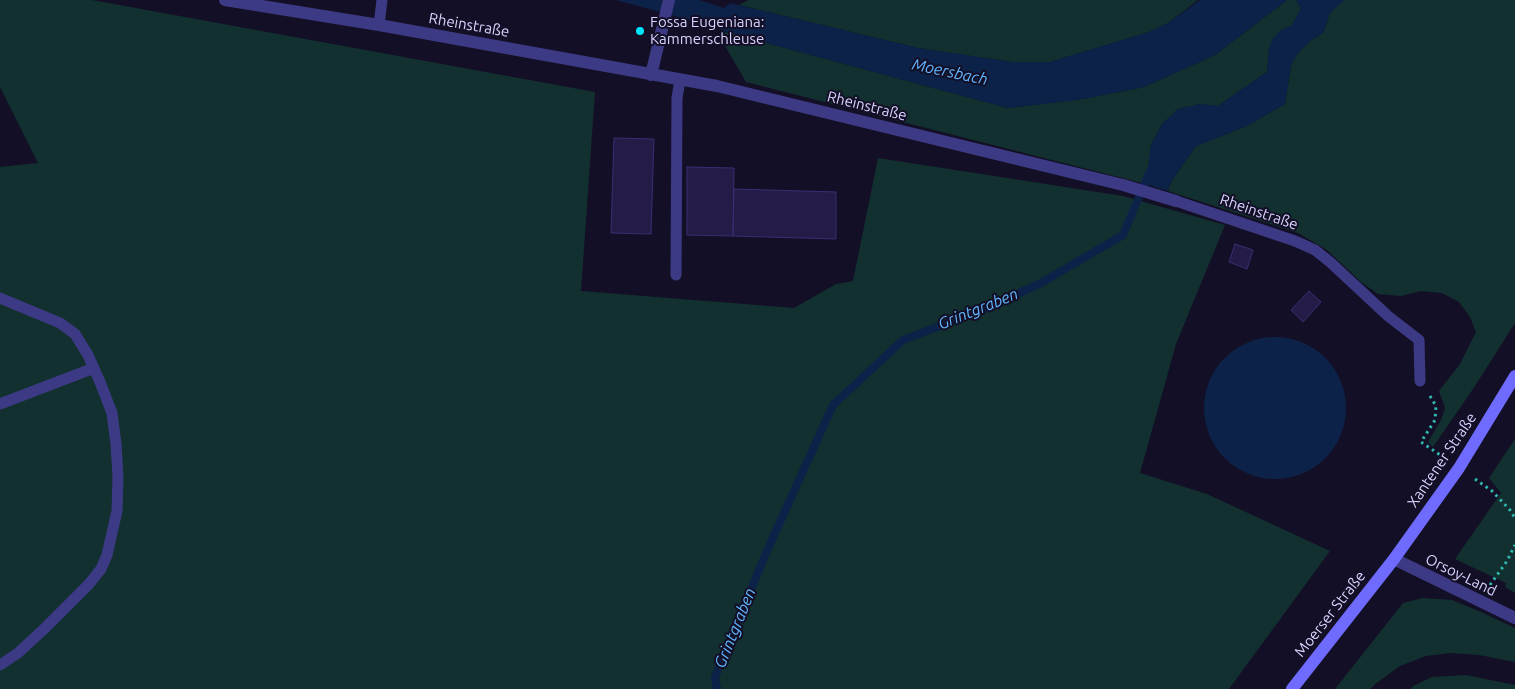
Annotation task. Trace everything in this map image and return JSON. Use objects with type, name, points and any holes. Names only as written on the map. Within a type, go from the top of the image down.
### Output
[{"type":"main road","name":"Xantener Straße","points":[[1394,559],[1459,468],[1515,376]]},
{"type":"main road","name":"Moerser Straße","points":[[1292,689],[1394,559]]},
{"type":"street","name":"Rheinstraße","points":[[225,0],[265,3],[717,86],[1123,185],[1176,201]]},
{"type":"street","points":[[651,75],[669,0]]},
{"type":"street","name":"Orsoy-Land","points":[[1394,559],[1515,618]]},
{"type":"lane","points":[[379,25],[382,0]]},
{"type":"lane","points":[[676,275],[677,98],[680,80]]},
{"type":"lane","name":"Rheinstraße","points":[[1176,201],[1295,241],[1323,256],[1388,316],[1419,340],[1420,381]]},
{"type":"lane","points":[[0,298],[60,323],[75,334],[94,368],[112,413],[116,444],[117,511],[107,555],[101,569],[89,584],[18,653],[0,665]]},
{"type":"lane","points":[[0,404],[94,368]]},
{"type":"path","points":[[1478,601],[1507,561],[1515,545]]},
{"type":"green space","points":[[0,0],[92,0],[595,92],[581,291],[794,308],[836,284],[853,281],[878,158],[1123,196],[1225,225],[1176,344],[1140,473],[1207,494],[1330,551],[1229,689],[0,689],[0,167],[38,163],[0,87]]},
{"type":"green space","points":[[748,0],[1198,0],[1168,23],[1149,32],[1050,62],[1012,62],[918,48],[739,5]]},
{"type":"green space","points":[[1287,0],[1296,0],[1301,8],[1292,25],[1280,31],[1269,49],[1267,72],[1218,106],[1201,104],[1178,109],[1162,124],[1151,145],[1146,184],[746,82],[720,37],[722,31],[1008,108],[1077,100],[1144,87],[1215,55]]},
{"type":"green space","points":[[1344,0],[1515,0],[1515,323],[1433,447],[1428,442],[1441,420],[1445,408],[1439,391],[1460,364],[1476,332],[1470,317],[1459,302],[1442,293],[1421,291],[1401,296],[1378,294],[1361,282],[1327,250],[1298,233],[1168,191],[1171,182],[1196,146],[1247,126],[1285,104],[1291,65],[1298,53],[1310,41],[1323,33],[1330,13]]},
{"type":"green space","points":[[1515,439],[1515,593],[1505,587],[1506,583],[1455,559],[1501,493],[1489,478]]},
{"type":"green space","points":[[1423,598],[1452,600],[1515,628],[1515,662],[1479,655],[1451,653],[1426,656],[1400,666],[1370,689],[1335,689],[1403,603]]},
{"type":"green space","points":[[1466,675],[1515,685],[1515,689],[1410,689],[1432,677]]},
{"type":"water","name":"Moersbach","points":[[616,0],[699,0],[724,8],[730,3],[918,48],[1012,62],[1050,62],[1149,32],[1168,23],[1200,0],[1287,0],[1215,55],[1144,87],[1077,100],[1008,108],[722,31],[718,25],[686,19]]},
{"type":"water","points":[[1296,0],[1344,0],[1330,13],[1323,33],[1310,41],[1298,53],[1291,65],[1285,104],[1247,126],[1196,146],[1171,182],[1168,191],[1146,184],[1151,145],[1162,124],[1178,109],[1201,104],[1218,106],[1267,72],[1269,49],[1272,40],[1280,31],[1292,25],[1301,8]]},
{"type":"water","points":[[1275,337],[1289,338],[1302,342],[1326,357],[1341,381],[1345,394],[1345,422],[1341,435],[1326,459],[1302,474],[1289,478],[1275,479],[1261,478],[1248,474],[1224,459],[1209,435],[1205,422],[1204,408],[1205,394],[1209,381],[1224,357],[1248,342],[1261,338]]},
{"type":"building","points":[[614,138],[654,139],[651,234],[611,233]]},
{"type":"building","points":[[687,167],[734,168],[733,236],[687,235]]},
{"type":"building","points":[[734,189],[836,192],[836,239],[733,236]]},
{"type":"building","points":[[1235,244],[1253,250],[1247,269],[1229,262]]},
{"type":"building","points":[[1309,291],[1321,302],[1303,322],[1291,310]]},
{"type":"waterway","name":"Grintgraben","points":[[717,689],[715,677],[766,553],[833,405],[903,340],[987,308],[1041,283],[1123,235],[1150,171]]},
{"type":"place","name":"Fossa Eugeniana: Kammerschleuse","points":[[640,31]]}]
